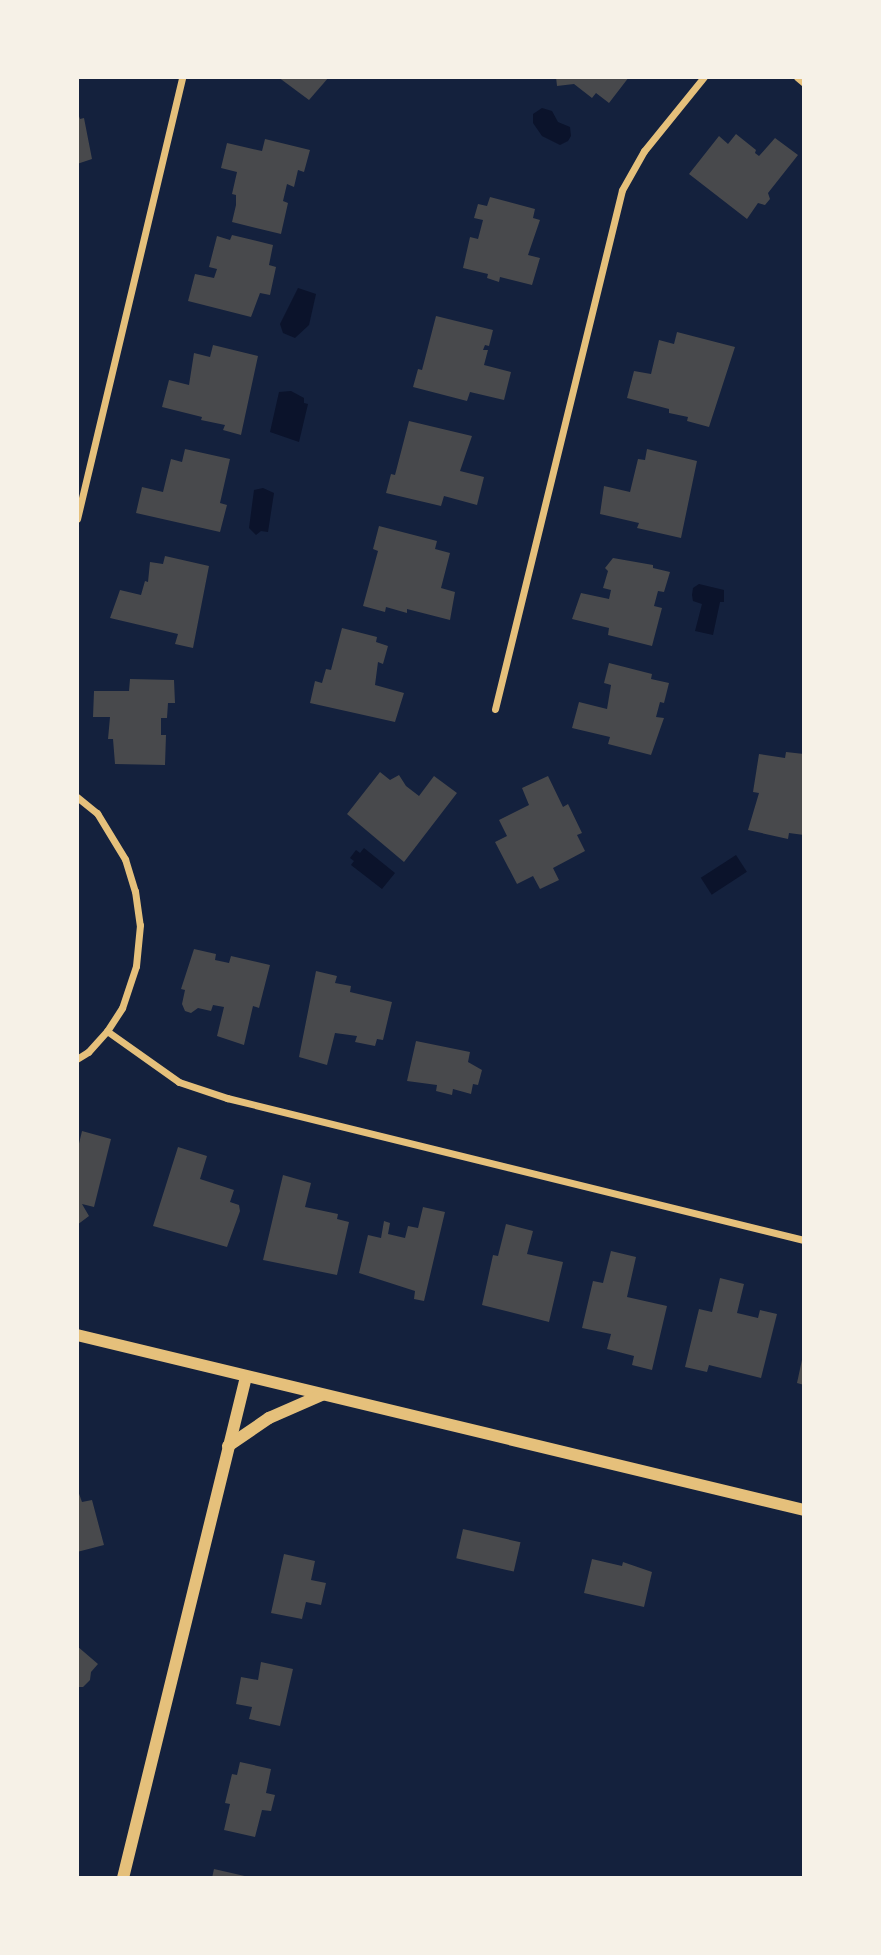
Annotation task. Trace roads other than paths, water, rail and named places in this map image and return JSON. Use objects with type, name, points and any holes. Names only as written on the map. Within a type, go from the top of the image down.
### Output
[{"type":"street","points":[[77,519],[182,77]]},
{"type":"street","points":[[495,709],[622,190],[644,151],[704,77]]},
{"type":"street","points":[[797,77],[804,83]]},
{"type":"street","points":[[77,797],[97,813],[125,859],[135,891],[140,925],[136,966],[122,1008],[107,1031],[88,1052],[77,1059]]},
{"type":"street","points":[[107,1031],[179,1082],[226,1098],[804,1240]]},
{"type":"street","points":[[77,1335],[804,1510]]},
{"type":"street","points":[[123,1878],[246,1377]]},
{"type":"street","points":[[228,1446],[269,1418],[322,1395]]},
{"type":"water","points":[[542,108],[552,111],[558,122],[570,127],[571,136],[568,141],[560,145],[542,136],[533,123],[533,114]]},
{"type":"water","points":[[298,288],[316,294],[309,325],[295,338],[283,333],[280,324]]},
{"type":"water","points":[[291,391],[304,398],[304,403],[308,404],[299,442],[270,432],[279,392]]},
{"type":"water","points":[[263,488],[274,493],[268,532],[261,531],[256,535],[249,528],[254,490]]},
{"type":"water","points":[[699,584],[724,590],[724,602],[720,602],[713,635],[695,631],[702,604],[693,601],[692,595],[693,588]]},
{"type":"water","points":[[364,848],[395,873],[382,889],[351,865],[354,861],[350,858],[356,850],[360,853]]},
{"type":"water","points":[[736,855],[747,872],[712,895],[701,878]]}]
